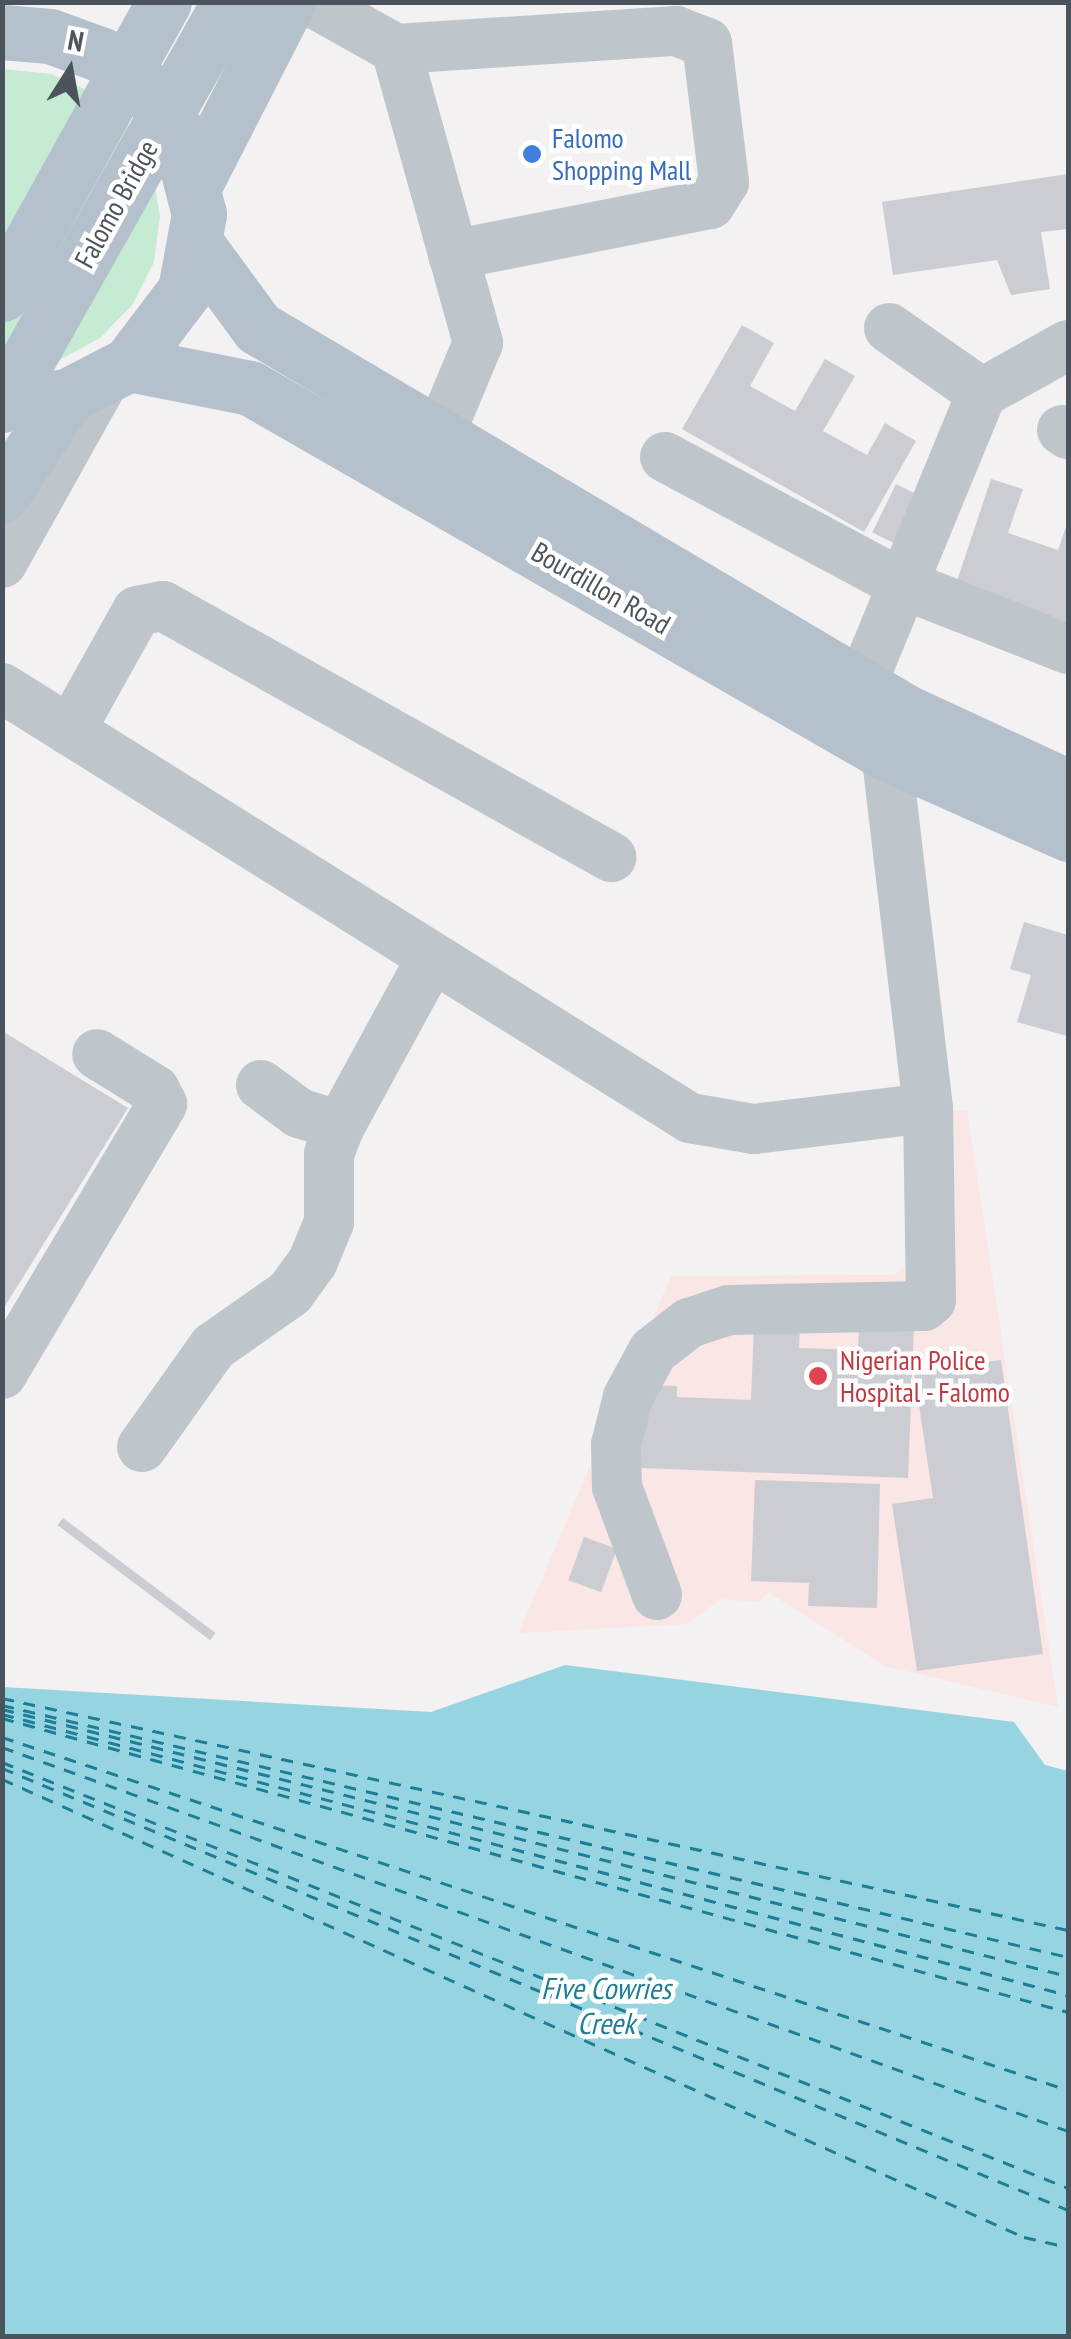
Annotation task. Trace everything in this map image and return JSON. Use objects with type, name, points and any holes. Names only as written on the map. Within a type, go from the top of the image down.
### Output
[{"type":"main road","points":[[2,10],[16,2]]},
{"type":"main road","points":[[2,294],[164,2]]},
{"type":"main road","name":"Falomo Bridge","points":[[2,404],[229,2]]},
{"type":"main road","points":[[195,184],[288,2]]},
{"type":"main road","points":[[2,32],[50,36],[102,55],[146,88],[178,132],[195,184],[197,245],[184,290],[100,380],[2,495]]},
{"type":"main road","name":"Bourdillon Road","points":[[197,245],[258,328],[440,434],[1068,834]]},
{"type":"main road","name":"Bourdillon Road","points":[[2,404],[100,380],[250,388],[884,717],[1068,787]]},
{"type":"street","points":[[312,2],[396,49],[676,31],[694,34],[712,55],[724,182],[710,204],[454,255]]},
{"type":"street","points":[[396,49],[478,343],[440,434]]},
{"type":"street","points":[[889,328],[982,393]]},
{"type":"street","points":[[657,1595],[617,1487],[616,1445],[628,1398],[653,1352],[689,1323],[730,1310],[924,1306],[931,1300],[928,1108],[884,717],[902,584],[982,393],[1068,345]]},
{"type":"street","points":[[2,563],[100,380]]},
{"type":"street","points":[[665,458],[902,584],[1068,649]]},
{"type":"street","points":[[70,731],[138,611],[163,606],[610,857]]},
{"type":"street","points":[[2,688],[690,1118],[754,1129],[928,1108]]},
{"type":"street","points":[[142,1448],[214,1348],[290,1293],[314,1261],[329,1222],[330,1154],[340,1126],[432,957]]},
{"type":"street","points":[[2,1374],[162,1104],[155,1090],[97,1054]]},
{"type":"street","points":[[261,1085],[299,1113],[340,1126]]},
{"type":"shaded area","name":"Nigerian Police Hospital - Falomo","points":[[967,1110],[1058,1707],[885,1666],[768,1592],[760,1602],[721,1599],[687,1624],[519,1633],[671,1276],[894,1275],[919,1255],[915,1112]]},
{"type":"green space","points":[[3,69],[51,74],[95,94],[129,127],[152,169],[160,216],[154,262],[133,304],[100,338],[58,361],[3,367]]},
{"type":"water","name":"Five Cowries Creek","points":[[565,1665],[1014,1722],[1045,1765],[1068,1771],[1068,2336],[3,2336],[3,1687],[431,1712]]},
{"type":"building","points":[[1068,174],[1068,229],[1041,232],[1050,289],[1011,295],[997,260],[893,275],[882,202]]},
{"type":"building","points":[[742,325],[774,343],[750,386],[795,411],[825,359],[855,376],[823,431],[867,455],[885,423],[916,441],[864,532],[682,429]]},
{"type":"building","points":[[991,479],[1023,489],[1008,533],[1058,550],[1068,521],[1068,622],[956,584]]},
{"type":"building","points":[[896,484],[923,497],[899,546],[872,533]]},
{"type":"building","points":[[1024,922],[1068,935],[1067,1036],[1017,1022],[1031,975],[1010,969]]},
{"type":"building","points":[[2,1031],[128,1108],[2,1311]]},
{"type":"building","points":[[859,1322],[914,1325],[908,1478],[640,1468],[643,1385],[677,1386],[677,1397],[751,1400],[754,1325],[800,1326],[799,1348],[858,1350]]},
{"type":"building","points":[[1001,1360],[1043,1654],[917,1671],[892,1504],[933,1498],[914,1372]]},
{"type":"building","points":[[755,1480],[880,1484],[877,1608],[808,1606],[809,1583],[751,1581]]},
{"type":"building","points":[[63,1518],[216,1633],[210,1640],[58,1525]]},
{"type":"building","points":[[584,1537],[617,1549],[601,1592],[568,1580]]},
{"type":"ferry route","points":[[2,1698],[1068,1930]]},
{"type":"ferry route","points":[[2,1705],[1068,1957]]},
{"type":"ferry route","points":[[2,1709],[1068,1976]]},
{"type":"ferry route","points":[[2,1714],[1068,1995]]},
{"type":"ferry route","points":[[2,1718],[1068,2012]]},
{"type":"ferry route","points":[[2,1737],[1068,2090]]},
{"type":"ferry route","points":[[2,1747],[1068,2131]]},
{"type":"ferry route","points":[[2,1762],[1068,2188]]},
{"type":"ferry route","points":[[2,1768],[1068,2210]]},
{"type":"ferry route","points":[[2,1779],[1024,2237],[1068,2247]]},
{"type":"place","name":"Falomo Shopping Mall","points":[[532,154]]},
{"type":"place","name":"Nigerian Police Hospital - Falomo","points":[[818,1376]]}]
